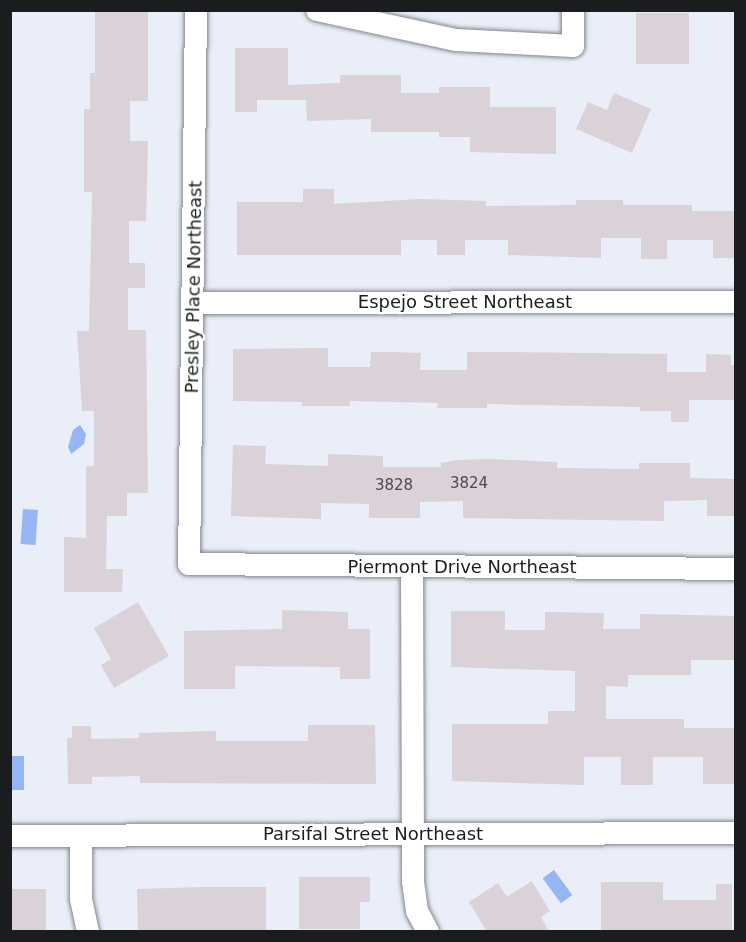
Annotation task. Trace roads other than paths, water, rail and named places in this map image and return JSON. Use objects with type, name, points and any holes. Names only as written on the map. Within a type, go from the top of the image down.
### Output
[{"type":"street","name":"Presley Place Northeast","points":[[189,564],[196,10]]},
{"type":"street","points":[[317,10],[456,40],[573,46],[573,10]]},
{"type":"street","name":"Espejo Street Northeast","points":[[194,303],[735,302]]},
{"type":"street","name":"Piermont Drive Northeast","points":[[189,564],[735,569]]},
{"type":"street","points":[[412,566],[413,882],[417,910],[428,932]]},
{"type":"street","name":"Parsifal Street Northeast","points":[[10,836],[735,833]]},
{"type":"street","points":[[81,836],[81,899],[88,932]]},
{"type":"water","points":[[80,425],[86,434],[84,444],[71,454],[68,447],[73,430]]},
{"type":"water","points":[[23,509],[38,510],[36,545],[21,544]]},
{"type":"water","points":[[11,756],[24,756],[24,790],[11,790]]},
{"type":"water","points":[[554,870],[572,895],[561,903],[543,878]]}]
